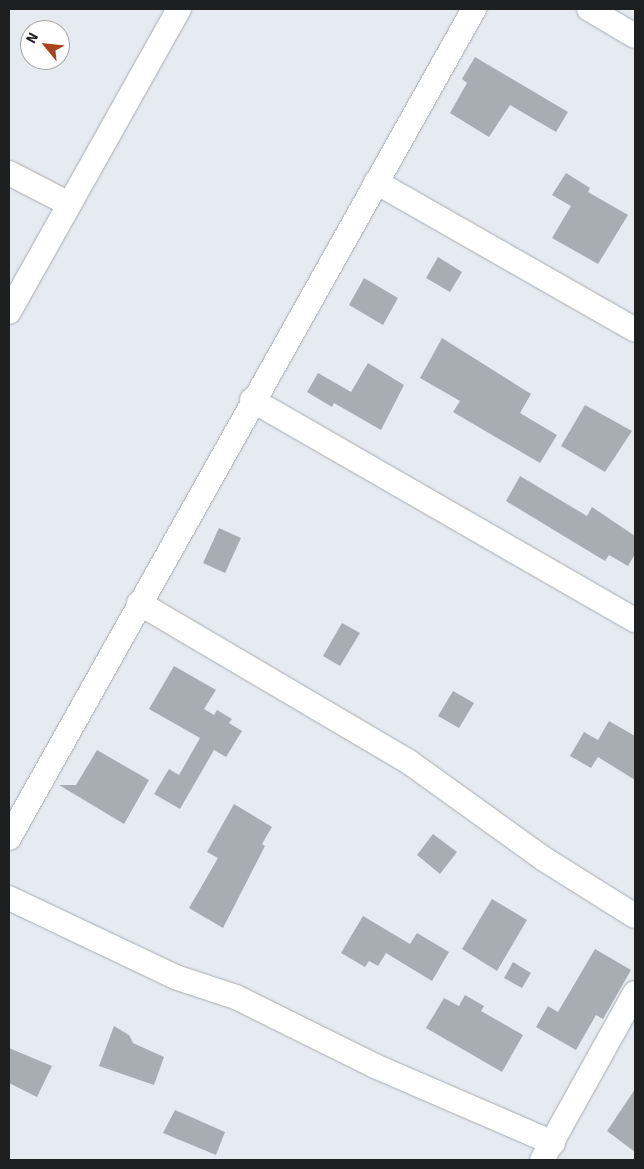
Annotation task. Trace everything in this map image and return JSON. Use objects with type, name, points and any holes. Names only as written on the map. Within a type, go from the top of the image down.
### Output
[{"type":"street","points":[[9,312],[179,9]]},
{"type":"street","points":[[9,838],[252,400],[474,9]]},
{"type":"street","points":[[589,9],[635,36]]},
{"type":"street","points":[[9,173],[69,204]]},
{"type":"street","points":[[376,182],[635,330]]},
{"type":"street","points":[[252,400],[635,620]]},
{"type":"street","points":[[139,603],[408,762],[544,859],[635,916]]},
{"type":"street","points":[[9,898],[174,977],[236,997],[548,1151],[635,992]]},
{"type":"building","points":[[475,57],[568,112],[556,132],[510,105],[489,137],[450,113],[467,83],[462,79]]},
{"type":"building","points":[[566,173],[590,188],[588,192],[628,215],[598,264],[552,238],[571,206],[552,195]]},
{"type":"building","points":[[438,257],[462,272],[450,292],[426,278]]},
{"type":"building","points":[[364,278],[398,298],[383,325],[349,305]]},
{"type":"building","points":[[442,338],[531,394],[520,413],[557,435],[540,463],[453,412],[460,401],[420,378]]},
{"type":"building","points":[[368,363],[404,385],[381,430],[334,403],[332,407],[307,392],[318,373],[351,392]]},
{"type":"building","points":[[585,405],[632,431],[605,472],[561,446]]},
{"type":"building","points":[[520,476],[587,516],[592,507],[635,536],[635,554],[628,566],[609,555],[605,561],[506,501]]},
{"type":"building","points":[[219,528],[241,538],[225,573],[203,563]]},
{"type":"building","points":[[342,623],[360,633],[340,666],[323,656]]},
{"type":"building","points":[[174,666],[216,690],[204,709],[214,715],[217,710],[232,719],[229,723],[242,731],[226,757],[214,750],[180,809],[154,794],[169,769],[179,775],[200,738],[149,709]]},
{"type":"building","points":[[453,691],[474,703],[459,728],[438,716]]},
{"type":"building","points":[[609,721],[635,736],[635,780],[598,757],[591,768],[570,756],[584,732],[598,740]]},
{"type":"building","points":[[97,750],[149,780],[124,824],[59,785],[76,785]]},
{"type":"building","points":[[234,804],[272,827],[262,844],[265,846],[223,928],[189,908],[218,858],[207,852]]},
{"type":"building","points":[[433,834],[457,852],[440,874],[417,855]]},
{"type":"building","points":[[492,899],[527,920],[497,971],[462,949]]},
{"type":"building","points":[[363,916],[410,944],[417,933],[449,952],[432,981],[386,953],[378,966],[369,961],[365,967],[341,953]]},
{"type":"building","points":[[595,949],[631,970],[603,1019],[596,1015],[576,1050],[536,1027],[548,1006],[558,1012]]},
{"type":"building","points":[[513,962],[531,973],[522,988],[504,978]]},
{"type":"building","points":[[465,995],[484,1006],[481,1011],[523,1035],[502,1072],[426,1028],[444,998],[459,1006]]},
{"type":"building","points":[[114,1026],[129,1035],[133,1043],[164,1057],[154,1085],[99,1066]]},
{"type":"building","points":[[9,1048],[52,1066],[37,1097],[9,1083]]},
{"type":"building","points":[[635,1089],[635,1152],[607,1131]]},
{"type":"building","points":[[175,1110],[225,1132],[216,1155],[163,1133]]}]
